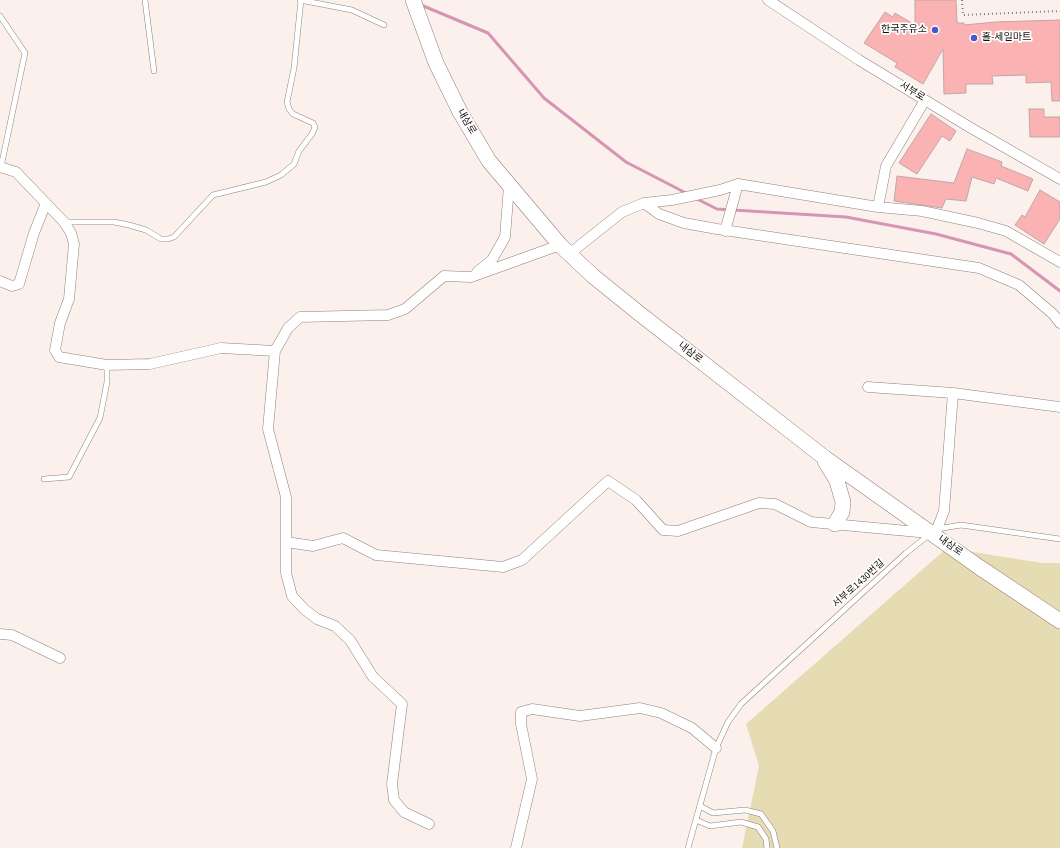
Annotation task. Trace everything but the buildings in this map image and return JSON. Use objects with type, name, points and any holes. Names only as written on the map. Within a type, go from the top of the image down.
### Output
[{"type":"main road","name":"내삼로","points":[[413,0],[436,63],[460,112],[489,161],[565,250],[593,276],[640,314],[823,456],[934,531],[1060,621]]},
{"type":"main road","points":[[823,456],[837,481],[843,502],[842,512],[836,524]]},
{"type":"street","name":"서부로","points":[[768,0],[925,100],[1060,179]]},
{"type":"street","points":[[878,207],[886,166],[925,100]]},
{"type":"street","points":[[0,167],[16,172],[46,203],[64,222],[74,244],[69,299],[60,322],[55,350],[60,357],[107,365],[150,364],[221,348],[275,351]]},
{"type":"street","points":[[471,277],[492,260],[505,237],[509,186]]},
{"type":"street","points":[[725,231],[737,187]]},
{"type":"street","points":[[429,824],[404,812],[394,800],[392,784],[402,704],[372,677],[350,640],[335,626],[317,619],[304,609],[292,596],[286,573],[286,497],[268,429],[275,351],[288,328],[300,317],[388,315],[405,309],[444,276],[471,277],[565,250],[622,212],[644,203],[672,200],[737,187],[878,207],[922,210],[1006,231],[1060,262]]},
{"type":"street","points":[[0,281],[12,286],[19,284],[34,232],[46,203]]},
{"type":"street","points":[[644,203],[659,214],[684,223],[725,231],[979,268],[1019,285],[1053,314],[1060,323]]},
{"type":"street","points":[[868,387],[953,394],[1060,406]]},
{"type":"street","points":[[286,542],[313,546],[343,538],[376,555],[503,566],[522,560],[608,480],[636,500],[663,530],[678,531],[759,503],[775,504],[811,522],[934,531],[944,511],[953,394]]},
{"type":"street","points":[[0,634],[12,635],[60,658]]},
{"type":"street","points":[[516,848],[532,779],[521,724],[522,712],[532,709],[580,716],[640,708],[660,713],[692,728],[716,748]]},
{"type":"lane","points":[[145,0],[154,71]]},
{"type":"lane","points":[[64,222],[122,224],[146,230],[161,239],[168,239],[174,237],[212,195],[266,182],[281,175],[294,164],[299,151],[312,134],[314,127],[313,123],[293,114],[289,110],[287,102],[294,68],[301,0],[352,10],[384,25]]},
{"type":"lane","points":[[0,16],[25,53],[0,167]]},
{"type":"lane","points":[[44,478],[69,477],[100,418],[107,382],[107,365]]},
{"type":"lane","name":"서부로1430번길","points":[[688,848],[716,748],[728,722],[741,704],[906,553],[934,531],[961,525],[1060,539]]},
{"type":"lane","points":[[700,806],[713,813],[745,810],[761,814],[773,831],[777,848]]},
{"type":"lane","points":[[696,820],[710,826],[741,822],[758,827],[766,839],[767,848]]},
{"type":"path","points":[[962,0],[963,15],[1060,11]]},
{"type":"shaded area","points":[[947,548],[1042,563],[1060,563],[1060,848],[742,848],[759,766],[746,724]]},
{"type":"waterway","points":[[421,5],[488,33],[544,98],[626,162],[686,193]]},
{"type":"waterway","points":[[695,198],[717,209],[846,217],[936,234],[1011,254],[1060,291]]},
{"type":"place","name":"한국주유소","points":[[935,30]]},
{"type":"place","name":"홀-세일마트","points":[[974,38]]}]
